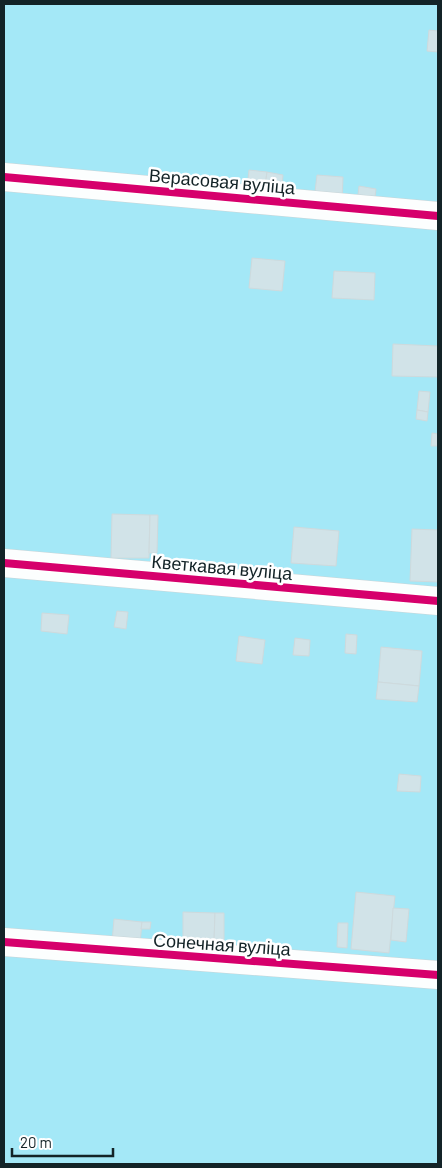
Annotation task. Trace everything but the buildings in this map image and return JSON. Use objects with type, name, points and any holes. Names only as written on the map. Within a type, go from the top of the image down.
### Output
[{"type":"street","name":"Верасовая вуліца","points":[[4,177],[438,216]]},
{"type":"street","name":"Кветкавая вуліца","points":[[4,563],[438,602]]},
{"type":"street","name":"Сонечная вуліца","points":[[4,942],[438,975]]},
{"type":"shaded area","points":[[4,4],[438,4],[438,1164],[4,1164]]},
{"type":"cycle path","points":[[4,177],[438,216]]},
{"type":"cycle path","points":[[4,563],[438,601]]},
{"type":"cycle path","points":[[4,942],[438,975]]}]
